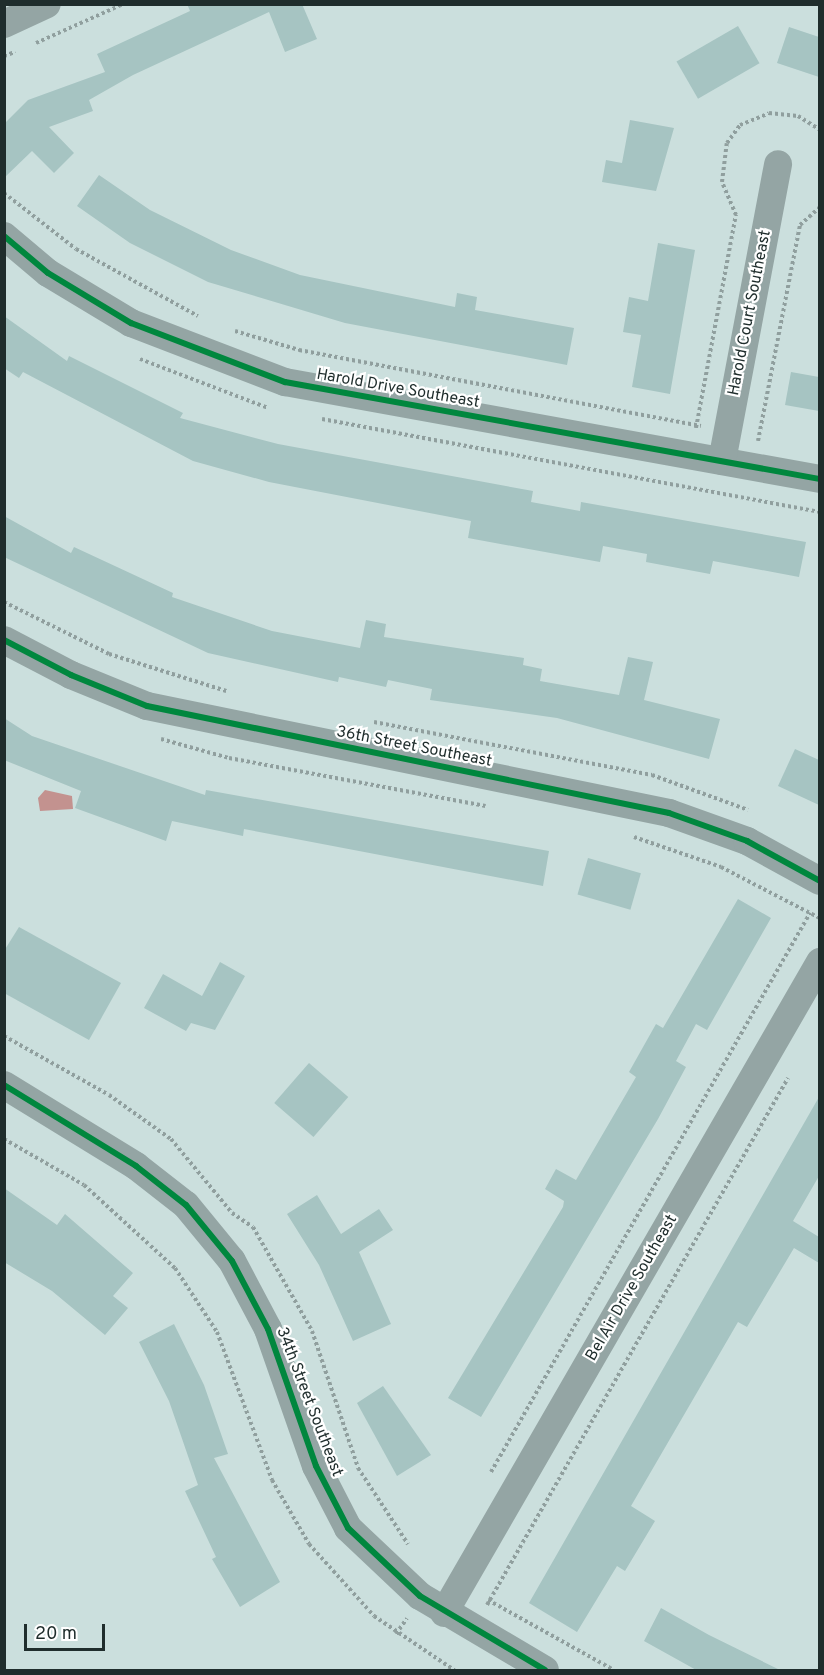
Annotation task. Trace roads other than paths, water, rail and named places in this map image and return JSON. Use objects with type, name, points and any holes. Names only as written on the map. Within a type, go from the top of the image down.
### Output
[{"type":"street","points":[[4,24],[47,4]]},
{"type":"street","name":"Harold Court Southeast","points":[[722,461],[778,164]]},
{"type":"street","name":"Harold Drive Southeast","points":[[4,236],[48,273],[131,323],[285,382],[819,480]]},
{"type":"street","name":"36th Street Southeast","points":[[4,639],[71,675],[147,706],[669,813],[747,841],[816,894]]},
{"type":"street","name":"Bel Air Drive Southeast","points":[[444,1613],[819,962]]},
{"type":"street","name":"34th Street Southeast","points":[[4,1086],[136,1166],[186,1204],[232,1262],[268,1329],[316,1466],[348,1528],[389,1571],[444,1613],[546,1671]]}]
